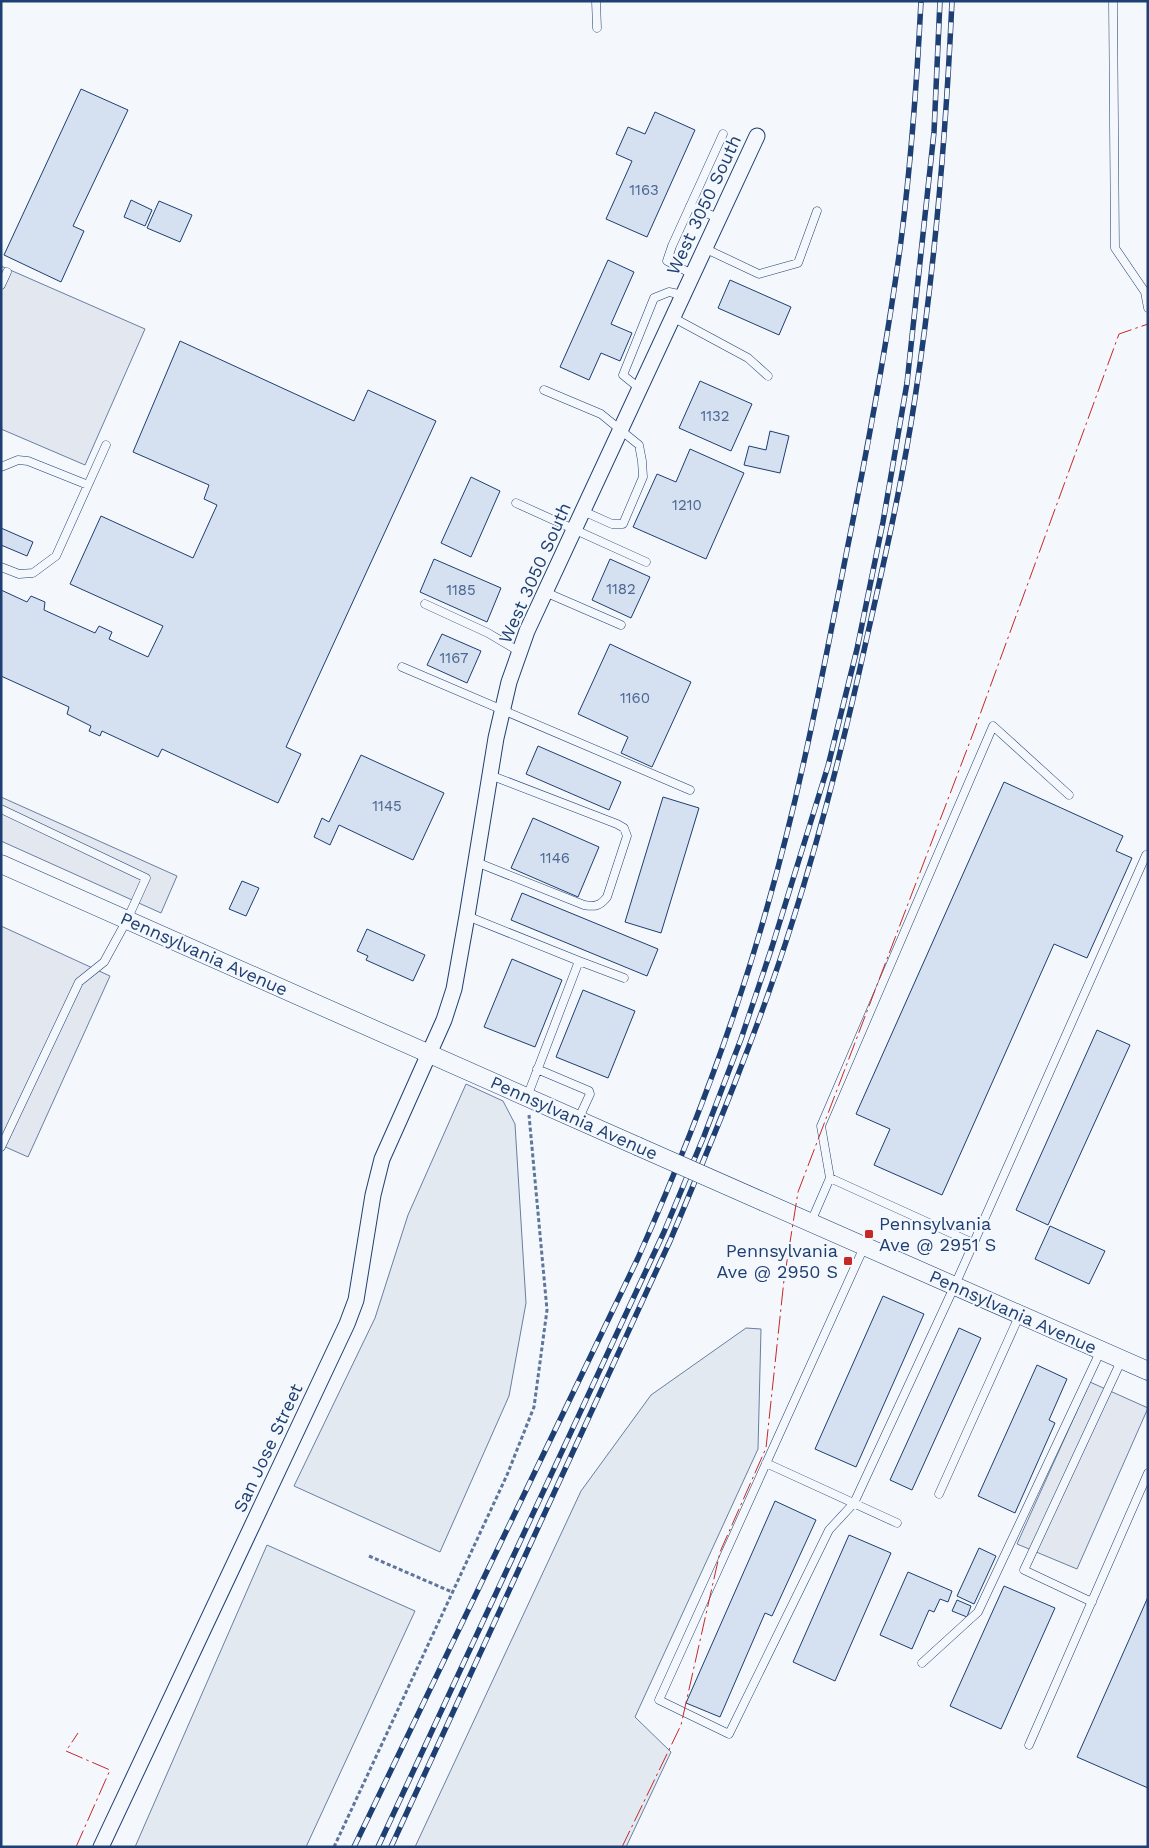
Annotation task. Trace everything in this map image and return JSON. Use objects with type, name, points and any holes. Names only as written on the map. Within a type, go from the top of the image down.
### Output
[{"type":"street","name":"West 3050 South","points":[[429,1053],[444,1020],[454,990],[468,916],[490,775],[509,682],[527,632],[545,592],[757,136]]},
{"type":"street","name":"Pennsylvania Avenue","points":[[1,864],[1148,1371]]},
{"type":"street","name":"San Jose Street","points":[[100,1847],[347,1324],[356,1300],[372,1195],[382,1158],[429,1053]]},
{"type":"lane","points":[[596,1],[596,28]]},
{"type":"lane","points":[[1113,1],[1114,248],[1144,292],[1148,308]]},
{"type":"lane","points":[[692,274],[667,261],[723,134]]},
{"type":"lane","points":[[690,206],[718,218]]},
{"type":"lane","points":[[704,248],[759,274],[798,263],[817,211]]},
{"type":"lane","points":[[1,285],[7,272]]},
{"type":"lane","points":[[639,388],[622,374],[654,298],[668,292],[683,295]]},
{"type":"lane","points":[[672,318],[748,358],[768,376]]},
{"type":"lane","points":[[544,390],[601,414],[639,445],[642,477],[622,524],[612,524],[583,511]]},
{"type":"lane","points":[[1,568],[19,574],[33,573],[56,556],[106,445]]},
{"type":"lane","points":[[1,467],[18,460],[28,462],[88,485]]},
{"type":"lane","points":[[516,503],[646,562]]},
{"type":"lane","points":[[545,592],[621,626]]},
{"type":"lane","points":[[426,604],[488,633],[520,652]]},
{"type":"lane","points":[[402,667],[690,790]]},
{"type":"lane","points":[[810,1223],[830,1178],[821,1126],[993,726],[1069,795]]},
{"type":"lane","points":[[476,862],[593,907],[602,904],[607,897],[627,836],[624,828],[617,824],[490,775]]},
{"type":"lane","points":[[1,809],[146,878],[127,920],[104,962],[78,982],[1,1147]]},
{"type":"lane","points":[[864,1247],[659,1700],[729,1734],[828,1530],[854,1503],[955,1285],[1146,855]]},
{"type":"lane","points":[[468,916],[624,978]]},
{"type":"lane","points":[[527,1097],[578,961]]},
{"type":"lane","points":[[537,1069],[588,1091],[590,1094],[578,1120]]},
{"type":"lane","points":[[830,1178],[973,1243]]},
{"type":"lane","points":[[939,1494],[1020,1314]]},
{"type":"lane","points":[[922,1663],[978,1612],[1101,1350]]},
{"type":"lane","points":[[1092,1602],[1024,1570],[1122,1360]]},
{"type":"lane","points":[[766,1463],[897,1523]]},
{"type":"lane","points":[[1029,1745],[1148,1473]]},
{"type":"path","points":[[334,1847],[507,1475],[534,1407],[547,1310],[527,1097]]},
{"type":"path","points":[[369,1556],[452,1592]]},
{"type":"shaded area","points":[[1,266],[145,329],[85,465],[1,429]]},
{"type":"shaded area","points":[[1,797],[177,876],[161,913],[1,841]]},
{"type":"shaded area","points":[[1,926],[110,976],[28,1157],[1,1145]]},
{"type":"shaded area","points":[[466,1084],[503,1101],[515,1124],[526,1303],[509,1396],[440,1552],[294,1486],[375,1318],[408,1215]]},
{"type":"shaded area","points":[[746,1328],[761,1329],[758,1449],[635,1717],[671,1752],[626,1847],[415,1847],[581,1491],[651,1395]]},
{"type":"shaded area","points":[[1090,1382],[1148,1408],[1077,1569],[1017,1544]]},
{"type":"shaded area","points":[[267,1545],[415,1611],[306,1847],[135,1847]]},
{"type":"building","points":[[81,89],[128,110],[73,226],[84,231],[61,282],[4,255]]},
{"type":"building","points":[[655,112],[695,130],[647,237],[606,219],[632,161],[616,154],[628,127],[645,134]]},
{"type":"building","points":[[131,200],[152,210],[145,226],[124,217]]},
{"type":"building","points":[[159,201],[192,215],[180,242],[147,228]]},
{"type":"building","points":[[608,260],[634,272],[611,324],[632,333],[620,361],[601,353],[589,380],[560,367]]},
{"type":"building","points":[[730,280],[791,307],[779,335],[718,308]]},
{"type":"building","points":[[180,341],[354,421],[368,390],[436,421],[286,747],[301,754],[278,803],[162,749],[158,757],[102,731],[100,736],[89,731],[91,726],[67,714],[69,707],[1,676],[1,590],[27,602],[31,596],[45,602],[44,610],[95,633],[99,626],[112,632],[109,639],[148,657],[163,626],[70,584],[101,516],[193,558],[217,505],[204,499],[209,485],[133,452]]},
{"type":"building","points":[[700,381],[752,404],[731,451],[679,428]]},
{"type":"building","points":[[770,431],[789,436],[780,473],[744,465],[749,446],[766,450]]},
{"type":"building","points":[[690,449],[744,473],[706,559],[633,527],[657,474],[676,482]]},
{"type":"building","points":[[471,477],[500,491],[471,557],[441,543]]},
{"type":"building","points":[[1,528],[33,542],[27,556],[1,545]]},
{"type":"building","points":[[434,559],[501,588],[487,622],[420,592]]},
{"type":"building","points":[[610,559],[650,577],[631,618],[592,600]]},
{"type":"building","points":[[442,634],[481,651],[467,683],[427,665]]},
{"type":"building","points":[[610,644],[691,682],[652,767],[621,753],[628,737],[578,714]]},
{"type":"building","points":[[538,746],[621,782],[609,810],[526,774]]},
{"type":"building","points":[[361,755],[444,793],[413,860],[339,825],[330,845],[314,837],[322,818],[329,822]]},
{"type":"building","points":[[1004,782],[1123,836],[1116,851],[1132,858],[1087,958],[1054,944],[942,1195],[874,1165],[890,1129],[856,1114]]},
{"type":"building","points":[[663,797],[699,808],[661,933],[625,922]]},
{"type":"building","points":[[533,818],[599,847],[578,897],[511,868]]},
{"type":"building","points":[[242,881],[259,888],[246,916],[229,909]]},
{"type":"building","points":[[522,893],[658,949],[647,976],[511,920]]},
{"type":"building","points":[[367,929],[425,955],[413,981],[366,960],[368,956],[357,951]]},
{"type":"building","points":[[512,959],[562,980],[535,1047],[484,1027]]},
{"type":"building","points":[[583,990],[635,1011],[608,1078],[556,1057]]},
{"type":"building","points":[[1097,1030],[1130,1045],[1048,1225],[1016,1210]]},
{"type":"building","points":[[1050,1226],[1105,1251],[1089,1284],[1035,1259]]},
{"type":"building","points":[[883,1296],[924,1314],[856,1467],[815,1449]]},
{"type":"building","points":[[959,1328],[981,1338],[912,1490],[890,1480]]},
{"type":"building","points":[[1037,1365],[1067,1379],[1049,1420],[1055,1423],[1015,1513],[978,1496]]},
{"type":"building","points":[[775,1501],[816,1520],[772,1616],[765,1613],[720,1717],[686,1703]]},
{"type":"building","points":[[849,1535],[891,1553],[835,1681],[793,1662]]},
{"type":"building","points":[[979,1548],[996,1556],[974,1604],[957,1596]]},
{"type":"building","points":[[908,1572],[952,1591],[948,1602],[940,1599],[934,1612],[929,1610],[912,1649],[880,1635]]},
{"type":"building","points":[[1004,1586],[1055,1608],[1001,1729],[950,1706]]},
{"type":"building","points":[[1148,1597],[1148,1788],[1077,1757]]},
{"type":"building","points":[[957,1600],[971,1606],[967,1617],[952,1611]]},
{"type":"railway","points":[[354,1847],[638,1258],[693,1128],[741,995],[755,950],[780,861],[811,730],[876,398],[905,211],[918,61],[921,1]]},
{"type":"railway","points":[[378,1847],[664,1232],[704,1136],[741,1039],[772,947],[828,766],[857,649],[883,522],[907,383],[934,132],[940,1]]},
{"type":"railway","points":[[391,1847],[670,1241],[750,1043],[779,963],[803,888],[851,709],[887,548],[910,428],[934,250],[943,151],[952,1]]},
{"type":"power","points":[[622,1847],[681,1725],[720,1552],[766,1448],[784,1280],[798,1192],[974,731],[1119,334],[1148,324]]},
{"type":"power","points":[[76,1847],[110,1770],[66,1751],[78,1733]]},
{"type":"place","name":"Pennsylvania Ave @ 2951 S","points":[[869,1234]]},
{"type":"place","name":"Pennsylvania Ave @ 2950 S","points":[[848,1261]]}]
